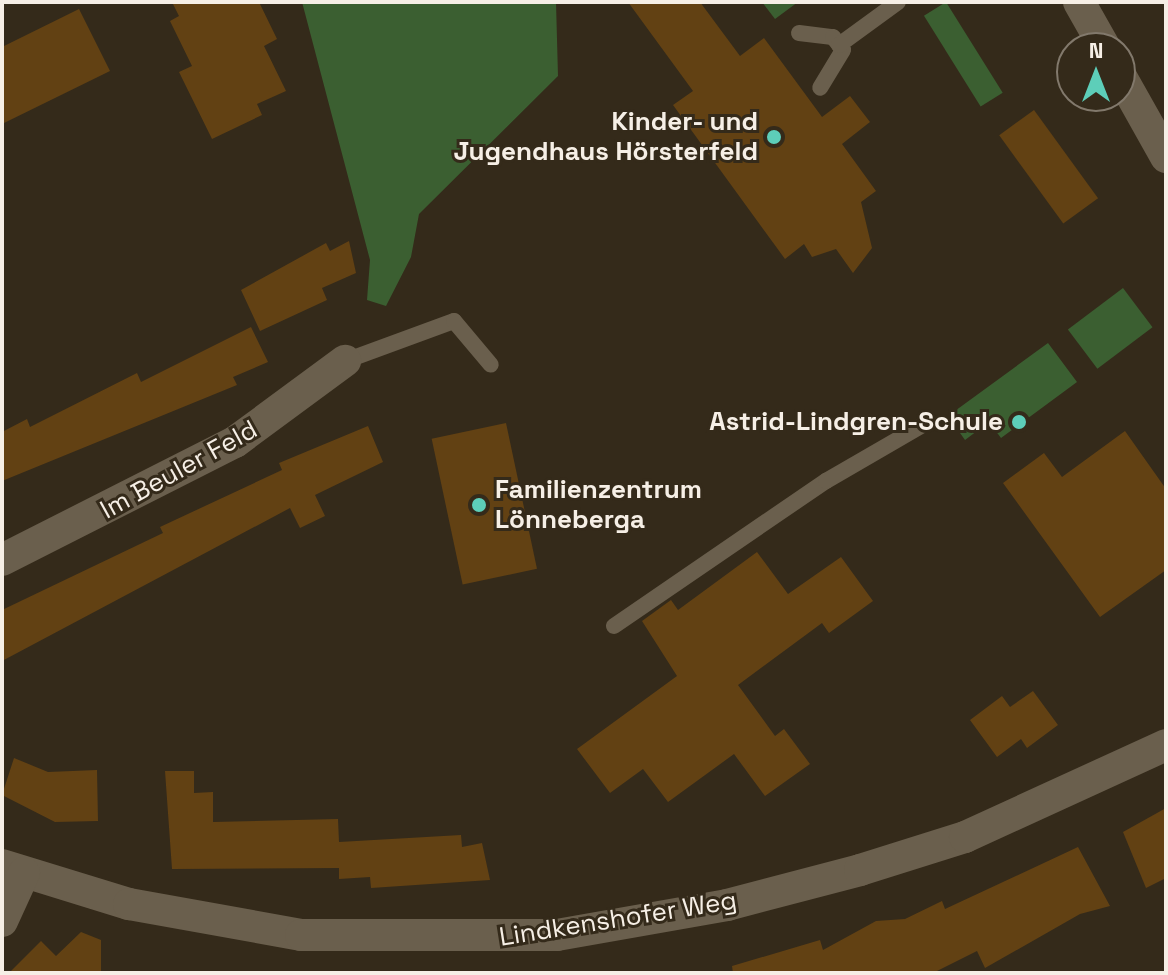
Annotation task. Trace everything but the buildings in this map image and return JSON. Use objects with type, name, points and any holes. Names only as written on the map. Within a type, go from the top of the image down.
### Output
[{"type":"street","points":[[1079,2],[1096,32]]},
{"type":"street","points":[[1136,104],[1166,157]]},
{"type":"street","name":"Im Beuler Feld","points":[[2,560],[235,442],[345,361]]},
{"type":"street","name":"Lindkenshofer Weg","points":[[13,869],[129,904],[301,935],[557,935],[727,905],[875,865],[1043,805],[1166,745]]},
{"type":"street","points":[[2,921],[13,869]]},
{"type":"lane","points":[[820,88],[834,74],[839,45],[898,2]]},
{"type":"lane","points":[[799,33],[833,37],[839,45]]},
{"type":"lane","points":[[345,361],[454,321],[491,365]]},
{"type":"lane","points":[[614,626],[826,481],[921,426]]},
{"type":"green space","points":[[302,2],[556,2],[558,76],[419,214],[411,257],[386,306],[367,300],[370,260]]},
{"type":"green space","points":[[762,2],[798,2],[775,19]]},
{"type":"green space","points":[[946,2],[1003,93],[981,107],[924,16]]},
{"type":"green space","points":[[1123,288],[1152,327],[1097,369],[1068,330]]},
{"type":"green space","points":[[1048,343],[1077,382],[1001,438],[989,422],[965,440],[948,416]]},
{"type":"place","name":"Kinder- und Jugendhaus Hörsterfeld","points":[[774,137]]},
{"type":"place","name":"Astrid-Lindgren-Schule","points":[[1019,422]]},
{"type":"place","name":"Familienzentrum Lönneberga","points":[[479,505]]}]
